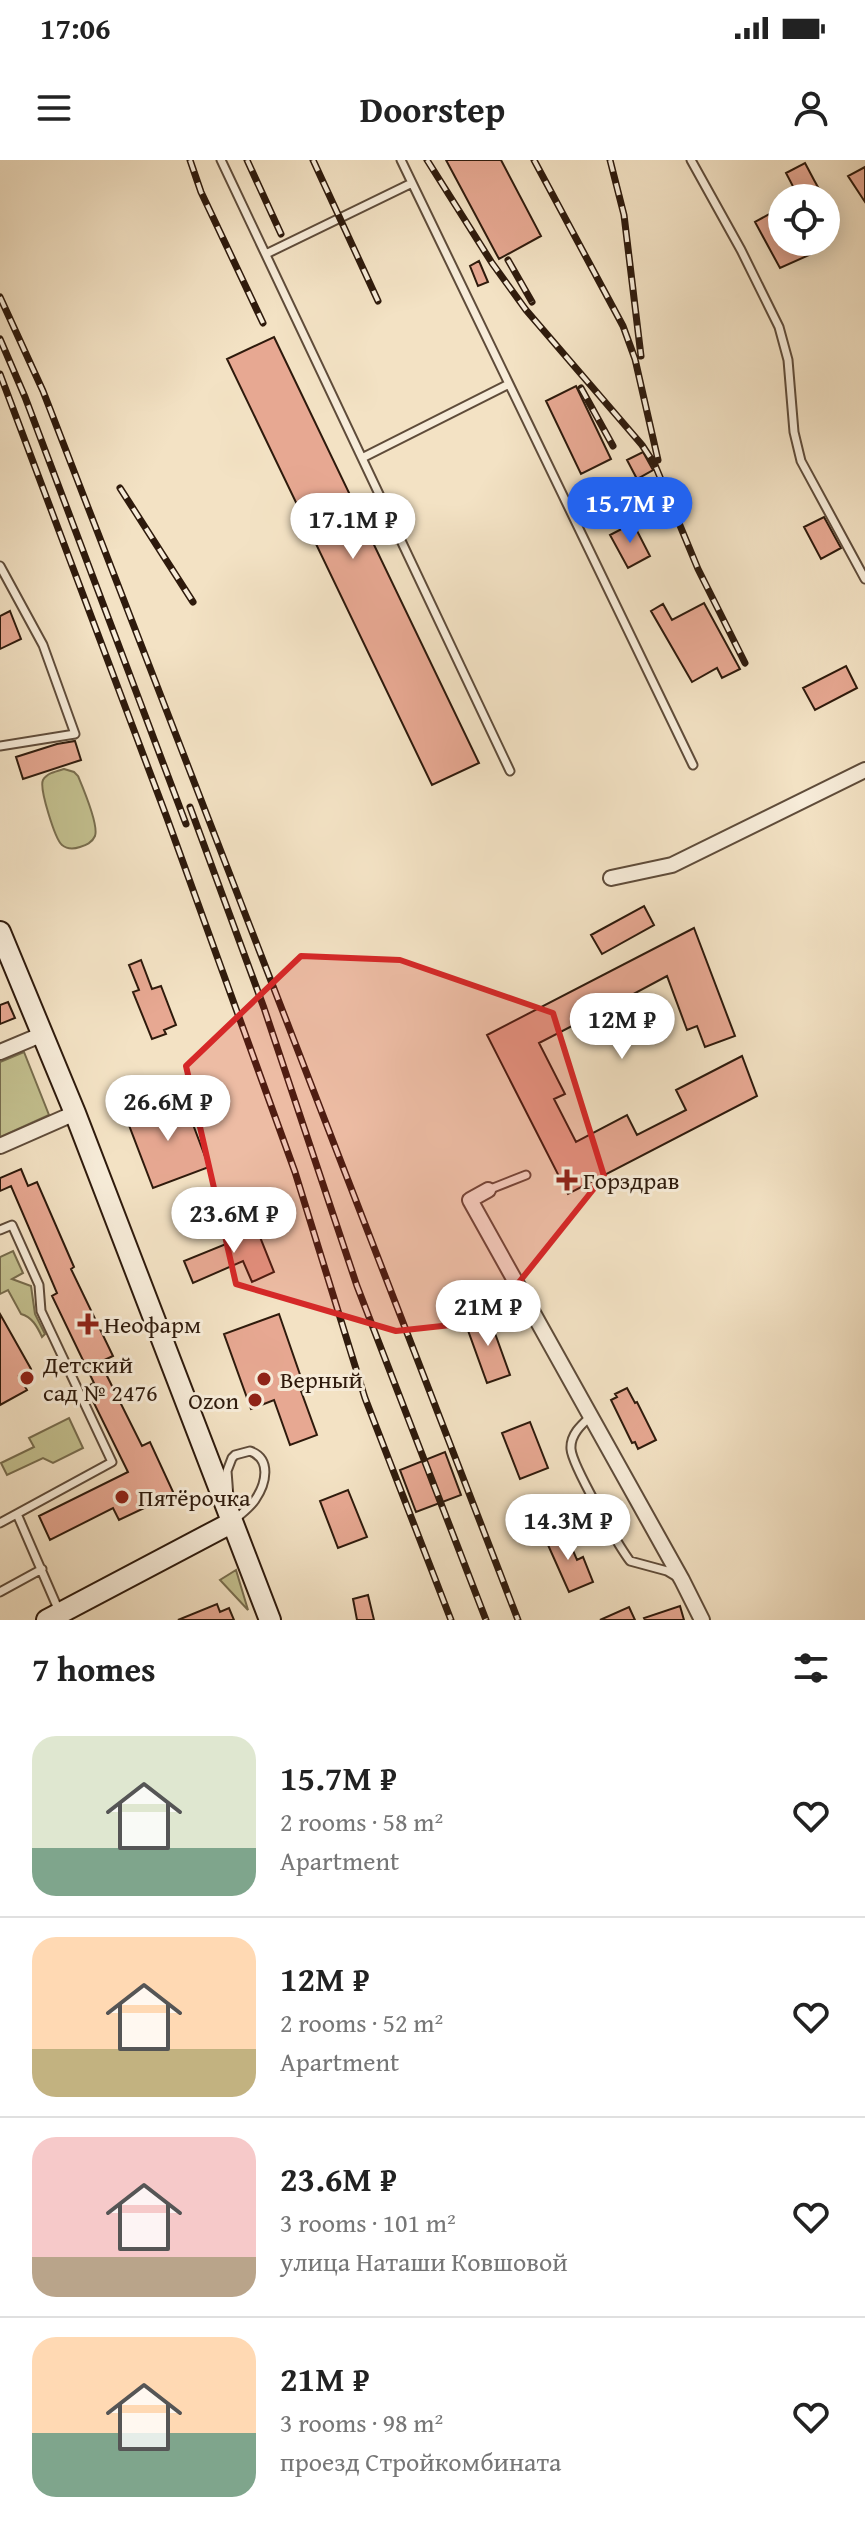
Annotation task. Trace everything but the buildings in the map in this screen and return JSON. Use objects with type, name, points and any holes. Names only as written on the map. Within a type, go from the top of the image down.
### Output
[{"type":"street","points":[[611,878],[672,865],[865,770]]},
{"type":"street","points":[[0,932],[75,1113],[270,1620]]},
{"type":"street","points":[[0,1052],[43,1034]]},
{"type":"street","points":[[0,1146],[75,1113]]},
{"type":"street","points":[[488,1190],[470,1200],[702,1620]]},
{"type":"street","points":[[54,1616],[231,1523]]},
{"type":"lane","points":[[221,160],[510,771]]},
{"type":"lane","points":[[401,160],[693,765]]},
{"type":"lane","points":[[691,160],[779,327],[788,360],[794,432],[801,461],[865,579]]},
{"type":"lane","points":[[266,254],[412,183]]},
{"type":"lane","points":[[362,458],[509,384]]},
{"type":"lane","points":[[0,566],[43,645],[75,734],[0,746]]},
{"type":"lane","points":[[488,1190],[526,1175]]},
{"type":"lane","points":[[0,1230],[12,1225],[39,1285],[41,1311],[112,1462],[0,1523]]},
{"type":"lane","points":[[590,1417],[580,1425],[571,1449],[580,1473],[622,1550],[630,1561],[667,1571],[682,1580]]},
{"type":"lane","points":[[250,1451],[264,1462],[266,1473],[255,1500],[231,1523],[229,1464],[235,1455],[250,1451]]},
{"type":"lane","points":[[17,1514],[42,1569],[54,1616]]},
{"type":"lane","points":[[0,1592],[42,1569]]},
{"type":"highlighted area","points":[[301,956],[400,960],[553,1013],[604,1176],[488,1321],[396,1331],[236,1284],[186,1066]]},
{"type":"shaded area","points":[[64,769],[78,776],[96,831],[91,842],[73,849],[64,847],[59,841],[42,785],[47,776]]},
{"type":"shaded area","points":[[24,1052],[49,1115],[0,1137],[0,1062]]},
{"type":"shaded area","points":[[13,1251],[23,1273],[12,1279],[31,1286],[35,1314],[45,1334],[42,1337],[34,1322],[21,1314],[8,1290],[0,1294],[0,1257]]},
{"type":"shaded area","points":[[69,1418],[83,1448],[53,1463],[43,1458],[7,1475],[1,1463],[34,1447],[29,1438]]},
{"type":"shaded area","points":[[236,1570],[248,1610],[220,1580]]},
{"type":"railway","points":[[190,160],[201,192],[263,323]]},
{"type":"railway","points":[[247,160],[281,234]]},
{"type":"railway","points":[[313,160],[378,301]]},
{"type":"railway","points":[[427,160],[492,263],[526,310],[642,445],[655,465],[698,569],[745,663]]},
{"type":"railway","points":[[534,160],[623,326],[635,359],[658,460]]},
{"type":"railway","points":[[610,160],[624,215],[641,356]]},
{"type":"railway","points":[[508,260],[532,302]]},
{"type":"railway","points":[[0,297],[43,391],[518,1620]]},
{"type":"railway","points":[[0,339],[25,397],[186,824]]},
{"type":"railway","points":[[0,374],[167,818],[295,1172],[365,1398],[451,1620]]},
{"type":"railway","points":[[581,388],[613,446]]},
{"type":"railway","points":[[120,488],[193,602]]},
{"type":"railway","points":[[190,807],[264,1008],[357,1286],[486,1620]]},
{"type":"place","name":"Горздрав","points":[[567,1180]]},
{"type":"place","name":"Неофарм","points":[[88,1324]]},
{"type":"place","name":"Детский сад № 2476","points":[[27,1378]]},
{"type":"place","name":"Верный","points":[[264,1379]]},
{"type":"place","name":"Ozon","points":[[255,1400]]},
{"type":"place","name":"Пятёрочка","points":[[122,1497]]}]
